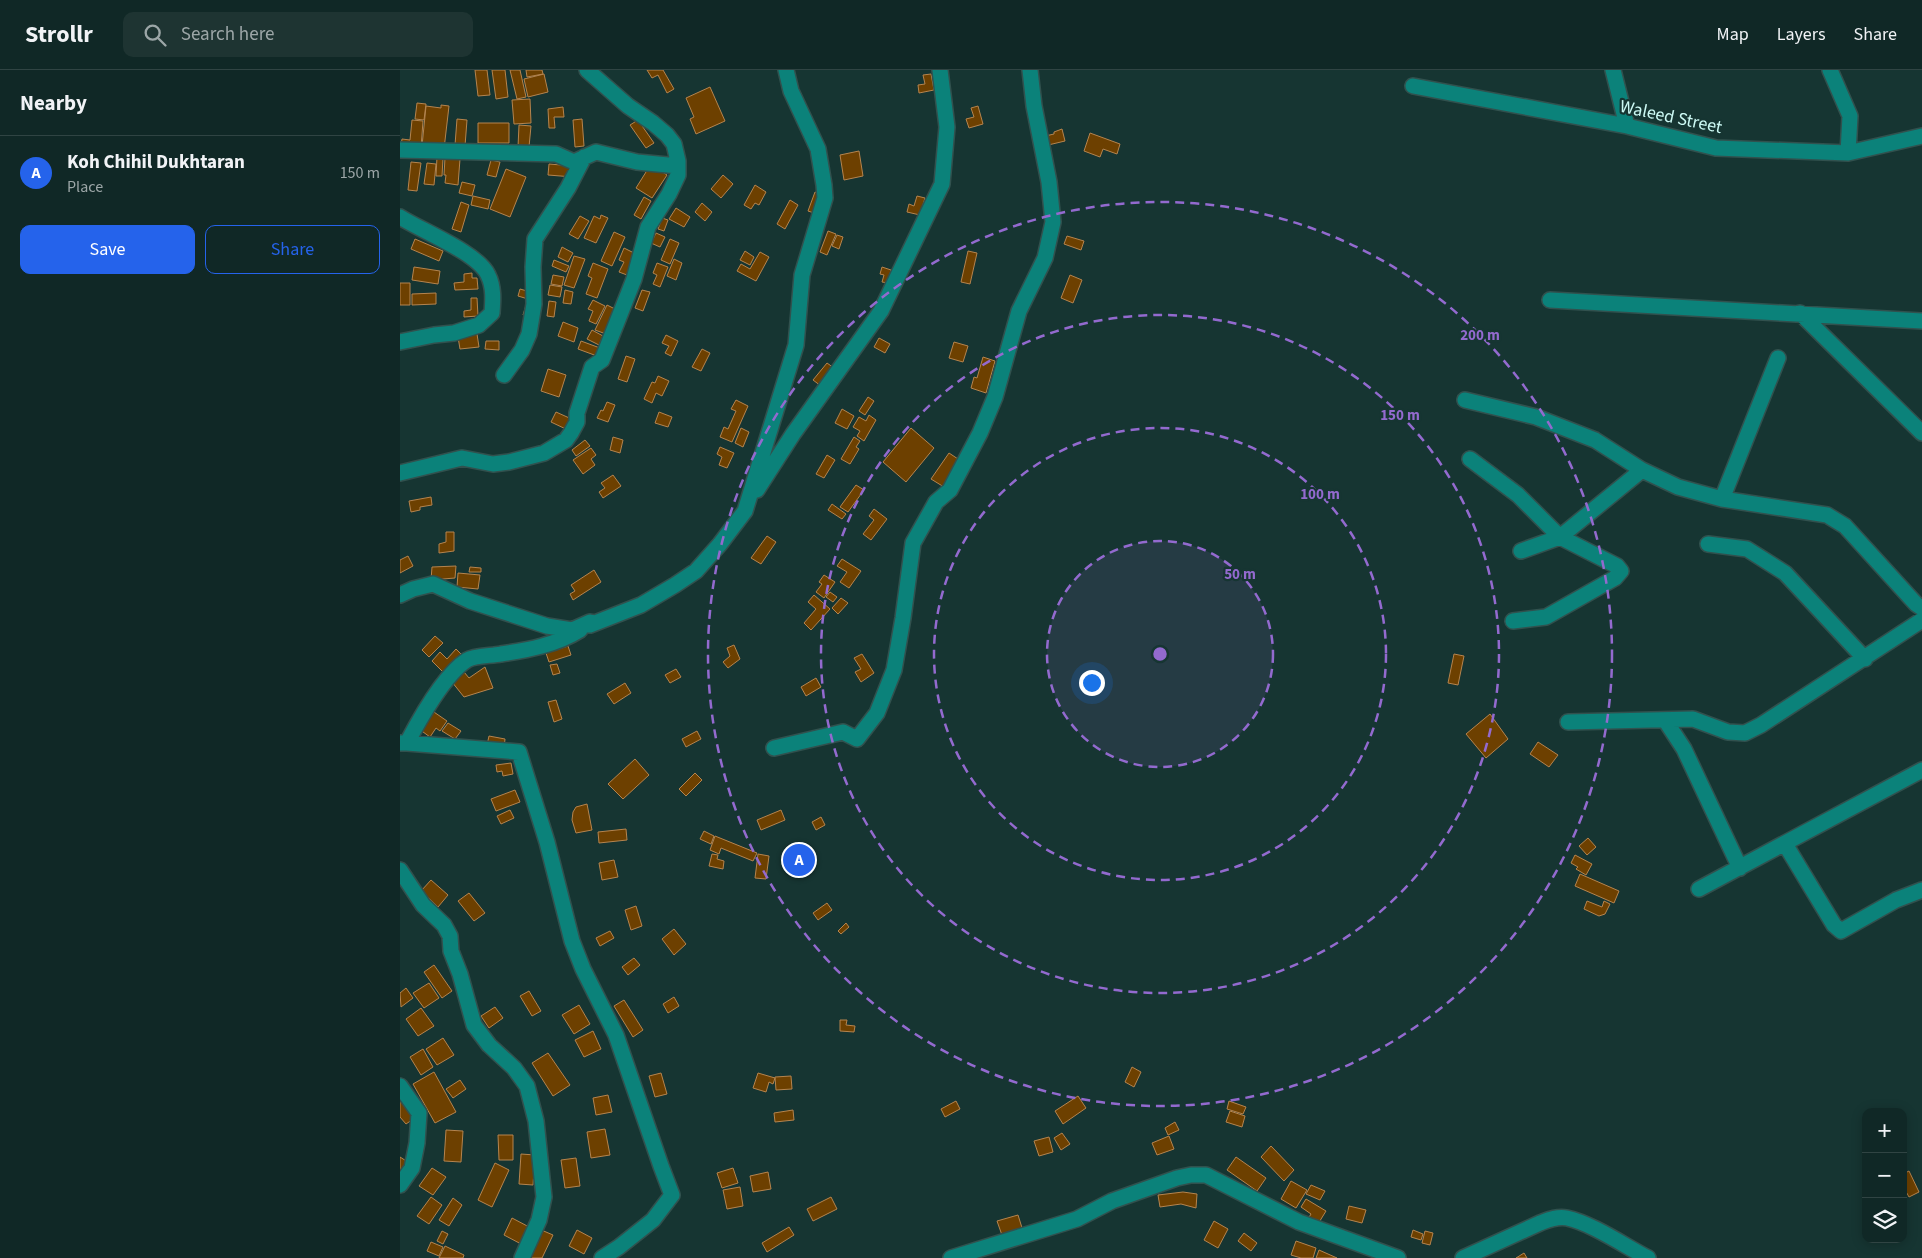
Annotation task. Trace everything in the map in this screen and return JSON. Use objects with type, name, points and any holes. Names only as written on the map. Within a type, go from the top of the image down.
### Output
[{"type":"street","points":[[400,473],[462,458],[493,464],[544,453],[566,440],[577,422],[577,413],[592,367],[602,360],[634,279],[648,227],[669,194],[678,175],[674,144],[667,135],[654,123],[628,106],[587,70]]},
{"type":"street","points":[[745,510],[796,345],[802,275],[825,198],[818,149],[791,91],[786,70]]},
{"type":"street","points":[[403,743],[451,675],[468,659],[547,645],[570,637],[590,625],[641,605],[696,571],[720,544],[745,510],[793,434],[881,311],[942,184],[947,127],[940,70]]},
{"type":"street","points":[[774,748],[842,732],[857,739],[877,712],[894,670],[913,543],[936,502],[950,490],[980,433],[995,397],[1019,311],[1044,258],[1051,231],[1053,222],[1048,182],[1034,106],[1030,70]]},
{"type":"street","points":[[1613,70],[1627,126]]},
{"type":"street","points":[[1830,70],[1850,116],[1848,153]]},
{"type":"street","name":"Waleed Street","points":[[1413,86],[1627,126],[1716,148],[1848,153],[1922,136]]},
{"type":"street","points":[[400,150],[556,154],[574,162],[596,152],[637,162],[678,166]]},
{"type":"street","points":[[504,375],[522,350],[529,334],[534,304],[533,267],[535,239],[568,188],[584,157]]},
{"type":"street","points":[[400,217],[476,260],[488,274],[493,294],[492,313],[479,326],[454,333],[434,334],[400,342]]},
{"type":"street","points":[[1550,300],[1922,321]]},
{"type":"street","points":[[1800,313],[1922,433]]},
{"type":"street","points":[[1722,499],[1778,358]]},
{"type":"street","points":[[1466,400],[1536,417],[1595,440],[1642,470],[1678,487],[1722,499],[1827,515],[1845,526],[1916,604],[1922,608]]},
{"type":"street","points":[[1470,459],[1518,495],[1560,537],[1617,566],[1621,571],[1616,578],[1546,617],[1513,621]]},
{"type":"street","points":[[1521,551],[1560,537],[1642,470]]},
{"type":"street","points":[[1708,544],[1747,549],[1785,573],[1866,658]]},
{"type":"street","points":[[400,595],[413,589],[433,584],[470,601],[547,626],[572,630],[590,622],[590,625]]},
{"type":"street","points":[[1568,722],[1693,719],[1728,732],[1744,733],[1761,725],[1922,620]]},
{"type":"street","points":[[1665,720],[1684,750],[1740,868]]},
{"type":"street","points":[[403,743],[519,752],[547,842],[572,941],[582,970],[616,1035],[672,1195],[653,1220],[602,1258]]},
{"type":"street","points":[[1699,889],[1922,770]]},
{"type":"street","points":[[1786,844],[1834,926],[1841,931],[1896,900],[1922,890]]},
{"type":"street","points":[[400,870],[424,905],[444,926],[450,936],[451,951],[463,982],[474,1025],[489,1045],[514,1068],[527,1086],[536,1121],[544,1197],[539,1220],[522,1258]]},
{"type":"street","points":[[400,1086],[419,1113],[417,1143],[412,1168],[400,1185]]},
{"type":"street","points":[[951,1258],[1077,1219],[1112,1201],[1177,1178],[1191,1175],[1206,1175],[1299,1222],[1398,1258]]},
{"type":"street","points":[[1463,1258],[1552,1218],[1566,1218],[1590,1227],[1648,1258]]},
{"type":"building","points":[[475,70],[487,70],[490,95],[478,96]]},
{"type":"building","points":[[492,70],[505,70],[508,97],[496,99]]},
{"type":"building","points":[[510,70],[520,70],[526,97],[517,99]]},
{"type":"building","points":[[526,70],[542,70],[543,74],[527,77]]},
{"type":"building","points":[[647,70],[663,70],[674,89],[667,93],[658,75],[652,78]]},
{"type":"building","points":[[544,74],[548,92],[528,97],[524,79]]},
{"type":"building","points":[[931,74],[934,90],[919,93],[918,85],[925,84],[923,75]]},
{"type":"building","points":[[710,87],[725,121],[696,134],[690,119],[694,117],[686,98]]},
{"type":"building","points":[[530,99],[531,123],[514,124],[512,100]]},
{"type":"building","points":[[417,103],[426,104],[424,120],[415,119]]},
{"type":"building","points":[[441,105],[449,106],[444,149],[422,146],[426,106],[441,108]]},
{"type":"building","points":[[978,106],[983,124],[969,128],[966,119],[974,117],[971,108]]},
{"type":"building","points":[[563,107],[564,117],[554,117],[555,128],[549,128],[548,109]]},
{"type":"building","points":[[457,119],[467,120],[465,146],[455,145]]},
{"type":"building","points":[[582,119],[584,146],[575,147],[573,120]]},
{"type":"building","points":[[412,120],[423,121],[421,148],[401,146],[402,139],[410,140]]},
{"type":"building","points":[[638,120],[654,143],[646,148],[630,125]]},
{"type":"building","points":[[478,123],[509,123],[509,143],[478,143]]},
{"type":"building","points":[[519,125],[531,126],[529,147],[518,147]]},
{"type":"building","points":[[1062,129],[1065,141],[1044,146],[1041,137],[1054,134],[1054,132]]},
{"type":"building","points":[[1090,133],[1120,144],[1117,154],[1103,149],[1100,157],[1084,151]]},
{"type":"building","points":[[859,151],[863,176],[844,180],[840,155]]},
{"type":"building","points":[[437,157],[443,158],[442,176],[436,176]]},
{"type":"building","points":[[445,158],[460,159],[458,185],[445,183]]},
{"type":"building","points":[[491,160],[500,162],[496,177],[487,175]]},
{"type":"building","points":[[411,162],[421,163],[417,191],[408,190]]},
{"type":"building","points":[[427,163],[436,164],[434,185],[424,184]]},
{"type":"building","points":[[549,164],[573,166],[573,177],[548,175]]},
{"type":"building","points":[[651,164],[667,175],[652,198],[636,188]]},
{"type":"building","points":[[506,169],[526,177],[510,217],[490,209]]},
{"type":"building","points":[[723,175],[733,184],[721,198],[711,189]]},
{"type":"building","points":[[462,182],[475,185],[472,196],[459,193]]},
{"type":"building","points":[[755,185],[766,192],[759,205],[755,203],[751,209],[744,205]]},
{"type":"building","points":[[815,192],[824,195],[817,214],[808,211]]},
{"type":"building","points":[[473,196],[490,200],[488,209],[471,205]]},
{"type":"building","points":[[917,196],[925,198],[920,215],[907,212],[909,204],[914,206]]},
{"type":"building","points":[[644,197],[651,201],[641,219],[634,215]]},
{"type":"building","points":[[790,200],[798,205],[785,229],[777,224]]},
{"type":"building","points":[[461,202],[469,205],[461,232],[452,229]]},
{"type":"building","points":[[702,203],[712,212],[705,221],[695,212]]},
{"type":"building","points":[[676,208],[690,217],[684,227],[669,219]]},
{"type":"building","points":[[601,215],[608,218],[596,243],[584,238],[594,216],[600,219]]},
{"type":"building","points":[[580,216],[589,221],[578,239],[569,234]]},
{"type":"building","points":[[662,218],[668,220],[664,231],[658,229]]},
{"type":"building","points":[[828,231],[836,234],[827,255],[820,252]]},
{"type":"building","points":[[614,232],[625,237],[612,266],[601,261]]},
{"type":"building","points":[[656,233],[665,237],[660,247],[651,243]]},
{"type":"building","points":[[837,235],[843,237],[839,249],[832,246]]},
{"type":"building","points":[[1067,236],[1084,241],[1081,250],[1064,244]]},
{"type":"building","points":[[415,239],[443,251],[439,261],[411,249]]},
{"type":"building","points":[[670,239],[679,243],[670,264],[661,260]]},
{"type":"building","points":[[562,247],[573,253],[568,262],[558,257]]},
{"type":"building","points":[[624,248],[636,254],[627,275],[619,272],[624,262],[619,260]]},
{"type":"building","points":[[745,251],[754,257],[750,265],[740,260]]},
{"type":"building","points":[[968,251],[977,253],[970,284],[961,282]]},
{"type":"building","points":[[760,252],[769,257],[756,281],[737,271],[741,264],[750,269]]},
{"type":"building","points":[[574,256],[585,259],[574,288],[564,285]]},
{"type":"building","points":[[674,259],[682,263],[676,280],[667,276]]},
{"type":"building","points":[[554,260],[569,266],[566,272],[552,266]]},
{"type":"building","points":[[593,263],[608,269],[597,298],[586,294],[592,278],[588,276]]},
{"type":"building","points":[[657,263],[668,267],[660,287],[653,284],[657,275],[653,273]]},
{"type":"building","points":[[414,267],[440,271],[438,284],[412,280]]},
{"type":"building","points":[[882,267],[891,270],[888,283],[882,282],[884,275],[880,274]]},
{"type":"building","points":[[472,273],[472,278],[477,278],[478,289],[455,290],[454,283],[464,282],[464,274]]},
{"type":"building","points":[[553,275],[564,277],[562,286],[551,284]]},
{"type":"building","points":[[1070,275],[1082,280],[1073,303],[1061,298]]},
{"type":"building","points":[[400,283],[410,283],[410,305],[400,305]]},
{"type":"building","points":[[550,285],[562,287],[560,297],[548,295]]},
{"type":"building","points":[[520,289],[541,295],[534,323],[529,317],[523,315],[528,299],[518,296]]},
{"type":"building","points":[[565,290],[573,292],[571,304],[563,303]]},
{"type":"building","points":[[642,290],[650,292],[643,311],[635,308]]},
{"type":"building","points":[[436,293],[436,304],[412,305],[412,294]]},
{"type":"building","points":[[471,298],[477,298],[478,316],[464,317],[464,311],[471,310]]},
{"type":"building","points":[[593,300],[605,306],[596,324],[589,321],[593,311],[588,309]]},
{"type":"building","points":[[549,301],[556,302],[554,317],[547,316]]},
{"type":"building","points":[[607,305],[617,310],[606,334],[595,330]]},
{"type":"building","points":[[563,322],[578,328],[574,342],[558,336]]},
{"type":"building","points":[[592,330],[603,336],[599,345],[587,339]]},
{"type":"building","points":[[477,334],[479,347],[460,349],[458,337]]},
{"type":"building","points":[[666,335],[678,341],[671,356],[665,353],[669,346],[662,343]]},
{"type":"building","points":[[879,338],[890,344],[885,353],[874,347]]},
{"type":"building","points":[[486,341],[499,341],[499,350],[485,349]]},
{"type":"building","points":[[581,341],[600,348],[597,356],[578,349]]},
{"type":"building","points":[[954,342],[968,346],[963,362],[949,358]]},
{"type":"building","points":[[702,349],[710,353],[701,371],[692,367]]},
{"type":"building","points":[[626,356],[635,359],[627,382],[618,379]]},
{"type":"building","points":[[983,357],[995,361],[986,393],[971,388],[974,377],[977,378]]},
{"type":"building","points":[[827,363],[834,368],[821,386],[813,380]]},
{"type":"building","points":[[548,369],[566,375],[559,397],[541,391]]},
{"type":"building","points":[[658,376],[669,381],[662,396],[656,393],[652,403],[644,399],[652,382],[655,383]]},
{"type":"building","points":[[868,397],[874,401],[865,415],[859,411]]},
{"type":"building","points":[[736,400],[748,406],[732,442],[720,437],[724,427],[728,429],[736,411],[731,409]]},
{"type":"building","points":[[607,402],[615,405],[608,422],[597,418]]},
{"type":"building","points":[[842,409],[854,416],[847,429],[835,423]]},
{"type":"building","points":[[556,412],[576,421],[570,431],[551,422]]},
{"type":"building","points":[[659,412],[672,417],[668,427],[655,423]]},
{"type":"building","points":[[869,415],[876,420],[864,441],[857,436],[860,431],[853,427],[859,417],[866,421]]},
{"type":"building","points":[[741,428],[749,432],[743,447],[735,443]]},
{"type":"building","points":[[911,428],[934,448],[906,482],[883,462]]},
{"type":"building","points":[[613,437],[623,440],[620,453],[610,450]]},
{"type":"building","points":[[854,437],[860,441],[856,447],[859,449],[850,464],[841,459]]},
{"type":"building","points":[[585,440],[590,446],[576,456],[572,450]]},
{"type":"building","points":[[720,447],[734,453],[727,468],[719,465],[722,457],[717,454]]},
{"type":"building","points":[[591,448],[596,455],[591,459],[595,465],[583,474],[573,460]]},
{"type":"building","points":[[949,453],[961,461],[944,487],[931,479]]},
{"type":"building","points":[[827,455],[835,460],[824,478],[816,474]]},
{"type":"building","points":[[613,475],[621,486],[603,498],[599,492],[605,488],[601,483]]},
{"type":"building","points":[[856,485],[864,490],[848,512],[840,507]]},
{"type":"building","points":[[431,497],[432,505],[420,507],[420,510],[411,512],[409,501]]},
{"type":"building","points":[[832,504],[846,514],[842,519],[828,510]]},
{"type":"building","points":[[874,509],[887,519],[871,540],[863,534],[874,520],[869,516]]},
{"type":"building","points":[[446,532],[454,532],[454,551],[439,553],[439,544],[446,542]]},
{"type":"building","points":[[767,536],[776,542],[761,564],[751,558]]},
{"type":"building","points":[[408,556],[413,566],[400,573],[400,560]]},
{"type":"building","points":[[842,559],[861,571],[849,588],[840,582],[847,572],[837,566]]},
{"type":"building","points":[[456,566],[455,578],[431,580],[432,567]]},
{"type":"building","points":[[470,567],[481,568],[481,572],[469,572]]},
{"type":"building","points":[[594,570],[601,582],[573,600],[570,594],[575,591],[571,585]]},
{"type":"building","points":[[458,573],[480,575],[478,589],[457,587]]},
{"type":"building","points":[[824,575],[835,582],[824,598],[816,592],[822,584],[819,582]]},
{"type":"building","points":[[830,592],[837,597],[833,602],[826,597]]},
{"type":"building","points":[[814,595],[830,609],[811,630],[804,623],[816,609],[808,602]]},
{"type":"building","points":[[841,598],[848,603],[838,614],[832,608]]},
{"type":"building","points":[[435,636],[443,643],[429,657],[422,650]]},
{"type":"building","points":[[734,645],[740,659],[728,668],[723,662],[730,656],[727,648]]},
{"type":"building","points":[[568,646],[571,655],[549,662],[546,653]]},
{"type":"building","points":[[456,649],[462,655],[444,673],[432,661],[440,652],[447,659]]},
{"type":"building","points":[[862,654],[874,673],[861,682],[855,672],[861,669],[854,658]]},
{"type":"building","points":[[1454,654],[1464,656],[1458,685],[1448,683]]},
{"type":"building","points":[[557,664],[560,673],[553,675],[550,665]]},
{"type":"building","points":[[485,667],[493,688],[464,697],[452,682],[464,672],[469,678]]},
{"type":"building","points":[[676,669],[681,677],[670,683],[665,675]]},
{"type":"building","points":[[816,678],[821,687],[806,696],[801,687]]},
{"type":"building","points":[[625,683],[631,693],[614,704],[607,694]]},
{"type":"building","points":[[556,700],[562,719],[554,722],[548,702]]},
{"type":"building","points":[[431,710],[447,721],[440,731],[436,728],[430,737],[419,729]]},
{"type":"building","points":[[1490,714],[1508,739],[1486,758],[1466,734]]},
{"type":"building","points":[[448,723],[461,731],[455,739],[442,731]]},
{"type":"building","points":[[697,731],[701,739],[686,747],[682,739]]},
{"type":"building","points":[[489,736],[505,739],[504,748],[487,745]]},
{"type":"building","points":[[1538,742],[1558,755],[1549,767],[1530,754]]},
{"type":"building","points":[[635,759],[649,775],[623,799],[608,784]]},
{"type":"building","points":[[511,763],[513,774],[503,776],[502,771],[497,772],[496,765]]},
{"type":"building","points":[[695,773],[702,780],[686,796],[679,789]]},
{"type":"building","points":[[515,790],[520,802],[496,811],[491,799]]},
{"type":"building","points":[[587,804],[592,830],[576,833],[572,820],[573,812],[576,807]]},
{"type":"building","points":[[510,810],[514,818],[501,824],[497,816]]},
{"type":"building","points":[[781,810],[785,820],[761,830],[757,820]]},
{"type":"building","points":[[821,817],[825,825],[816,830],[812,822]]},
{"type":"building","points":[[626,829],[627,840],[599,843],[598,832]]},
{"type":"building","points":[[704,831],[714,836],[711,844],[700,839]]},
{"type":"building","points":[[715,836],[757,853],[753,861],[721,848],[719,854],[710,850]]},
{"type":"building","points":[[1588,838],[1596,847],[1587,855],[1579,846]]},
{"type":"building","points":[[712,854],[718,855],[717,859],[724,861],[723,869],[709,866]]},
{"type":"building","points":[[758,854],[769,856],[766,879],[755,878]]},
{"type":"building","points":[[1575,855],[1592,864],[1586,875],[1576,869],[1578,867],[1571,863]]},
{"type":"building","points":[[614,860],[618,877],[602,880],[599,863]]},
{"type":"building","points":[[1580,874],[1619,891],[1614,903],[1575,886]]},
{"type":"building","points":[[431,880],[448,895],[438,907],[421,891]]},
{"type":"building","points":[[469,893],[485,913],[474,921],[458,901]]},
{"type":"building","points":[[1587,901],[1602,907],[1604,901],[1610,904],[1605,914],[1599,916],[1584,909]]},
{"type":"building","points":[[827,903],[832,910],[818,920],[813,913]]},
{"type":"building","points":[[636,906],[642,926],[631,930],[625,910]]},
{"type":"building","points":[[846,923],[849,927],[841,934],[838,931]]},
{"type":"building","points":[[674,929],[686,944],[674,955],[662,939]]},
{"type":"building","points":[[610,931],[614,938],[600,946],[596,938]]},
{"type":"building","points":[[634,958],[640,965],[628,975],[622,967]]},
{"type":"building","points":[[434,965],[452,991],[442,998],[424,972]]},
{"type":"building","points":[[429,983],[439,998],[424,1008],[413,993]]},
{"type":"building","points":[[406,988],[413,998],[401,1007],[400,993]]},
{"type":"building","points":[[529,991],[541,1011],[532,1016],[520,996]]},
{"type":"building","points":[[674,997],[679,1006],[668,1013],[663,1004]]},
{"type":"building","points":[[624,1000],[643,1030],[633,1037],[614,1006]]},
{"type":"building","points":[[579,1005],[590,1024],[574,1034],[562,1015]]},
{"type":"building","points":[[495,1007],[503,1018],[489,1028],[481,1016]]},
{"type":"building","points":[[421,1008],[434,1026],[418,1036],[406,1019]]},
{"type":"building","points":[[840,1020],[847,1020],[846,1025],[855,1026],[854,1032],[840,1031]]},
{"type":"building","points":[[593,1031],[601,1049],[584,1057],[575,1040]]},
{"type":"building","points":[[443,1038],[454,1055],[437,1065],[426,1049]]},
{"type":"building","points":[[423,1049],[433,1067],[421,1075],[410,1057]]},
{"type":"building","points":[[548,1053],[570,1085],[553,1096],[532,1063]]},
{"type":"building","points":[[1132,1067],[1141,1072],[1134,1087],[1125,1082]]},
{"type":"building","points":[[434,1072],[456,1112],[435,1123],[413,1084]]},
{"type":"building","points":[[661,1073],[667,1094],[655,1097],[649,1076]]},
{"type":"building","points":[[758,1073],[775,1078],[773,1084],[769,1082],[766,1092],[753,1088]]},
{"type":"building","points":[[791,1076],[792,1089],[776,1090],[775,1077]]},
{"type":"building","points":[[460,1080],[466,1089],[453,1098],[446,1089]]},
{"type":"building","points":[[400,1089],[419,1115],[406,1124],[400,1117]]},
{"type":"building","points":[[608,1095],[612,1112],[596,1115],[593,1098]]},
{"type":"building","points":[[1078,1096],[1086,1108],[1063,1124],[1055,1111]]},
{"type":"building","points":[[956,1101],[960,1109],[945,1117],[941,1109]]},
{"type":"building","points":[[1229,1101],[1246,1107],[1243,1114],[1227,1109]]},
{"type":"building","points":[[793,1110],[794,1120],[775,1122],[774,1113]]},
{"type":"building","points":[[1230,1111],[1245,1116],[1242,1127],[1226,1122]]},
{"type":"building","points":[[1175,1122],[1179,1130],[1168,1135],[1165,1128]]},
{"type":"building","points":[[605,1129],[610,1155],[591,1158],[587,1132]]},
{"type":"building","points":[[446,1130],[463,1131],[461,1162],[444,1161]]},
{"type":"building","points":[[1062,1133],[1070,1144],[1061,1150],[1054,1138]]},
{"type":"building","points":[[498,1135],[513,1135],[513,1160],[499,1160]]},
{"type":"building","points":[[1169,1136],[1174,1149],[1157,1155],[1152,1143]]},
{"type":"building","points":[[1049,1137],[1053,1152],[1039,1156],[1034,1141]]},
{"type":"building","points":[[1271,1146],[1294,1170],[1284,1181],[1261,1157]]},
{"type":"building","points":[[521,1154],[535,1155],[533,1185],[519,1184]]},
{"type":"building","points":[[400,1157],[411,1164],[400,1182]]},
{"type":"building","points":[[1236,1157],[1266,1178],[1257,1191],[1227,1170]]},
{"type":"building","points":[[576,1158],[580,1186],[565,1188],[561,1160]]},
{"type":"building","points":[[495,1163],[509,1170],[492,1207],[478,1200]]},
{"type":"building","points":[[432,1168],[446,1177],[433,1195],[419,1186]]},
{"type":"building","points":[[733,1168],[738,1183],[722,1188],[717,1173]]},
{"type":"building","points":[[1909,1171],[1919,1192],[1909,1197],[1907,1193],[1907,1172]]},
{"type":"building","points":[[768,1172],[771,1189],[753,1192],[750,1176]]},
{"type":"building","points":[[1291,1181],[1307,1190],[1296,1208],[1281,1199]]},
{"type":"building","points":[[1311,1185],[1325,1191],[1320,1200],[1306,1194]]},
{"type":"building","points":[[740,1187],[743,1206],[727,1209],[723,1190]]},
{"type":"building","points":[[1183,1192],[1197,1194],[1196,1208],[1181,1204],[1160,1207],[1158,1195]]},
{"type":"building","points":[[431,1197],[442,1205],[429,1224],[417,1216]]},
{"type":"building","points":[[831,1197],[837,1209],[813,1221],[807,1209]]},
{"type":"building","points":[[453,1198],[462,1205],[449,1226],[439,1220]]},
{"type":"building","points":[[1306,1199],[1326,1211],[1318,1224],[1308,1219],[1311,1214],[1301,1207]]},
{"type":"building","points":[[1349,1206],[1366,1210],[1362,1223],[1346,1219]]},
{"type":"building","points":[[1018,1215],[1023,1231],[1003,1238],[997,1221]]},
{"type":"building","points":[[512,1218],[531,1228],[523,1245],[504,1235]]},
{"type":"building","points":[[1214,1221],[1228,1229],[1218,1248],[1204,1240]]},
{"type":"building","points":[[789,1227],[794,1235],[767,1252],[762,1243]]},
{"type":"building","points":[[539,1229],[553,1235],[542,1258],[526,1258]]},
{"type":"building","points":[[577,1230],[592,1238],[584,1254],[569,1246]]},
{"type":"building","points":[[1413,1230],[1423,1234],[1421,1240],[1411,1237]]},
{"type":"building","points":[[442,1231],[448,1234],[443,1244],[437,1241]]},
{"type":"building","points":[[1425,1231],[1433,1233],[1430,1245],[1422,1243]]},
{"type":"building","points":[[1244,1233],[1257,1243],[1251,1251],[1238,1241]]},
{"type":"building","points":[[1296,1241],[1316,1248],[1313,1258],[1301,1258],[1291,1255]]},
{"type":"building","points":[[431,1242],[443,1247],[439,1256],[427,1251]]},
{"type":"building","points":[[445,1246],[464,1255],[463,1258],[439,1258]]},
{"type":"building","points":[[1319,1250],[1337,1258],[1316,1258]]},
{"type":"building","points":[[1524,1253],[1527,1258],[1516,1258]]},
{"type":"place","name":"Koh Chihil Dukhtaran","points":[[799,860]]}]
